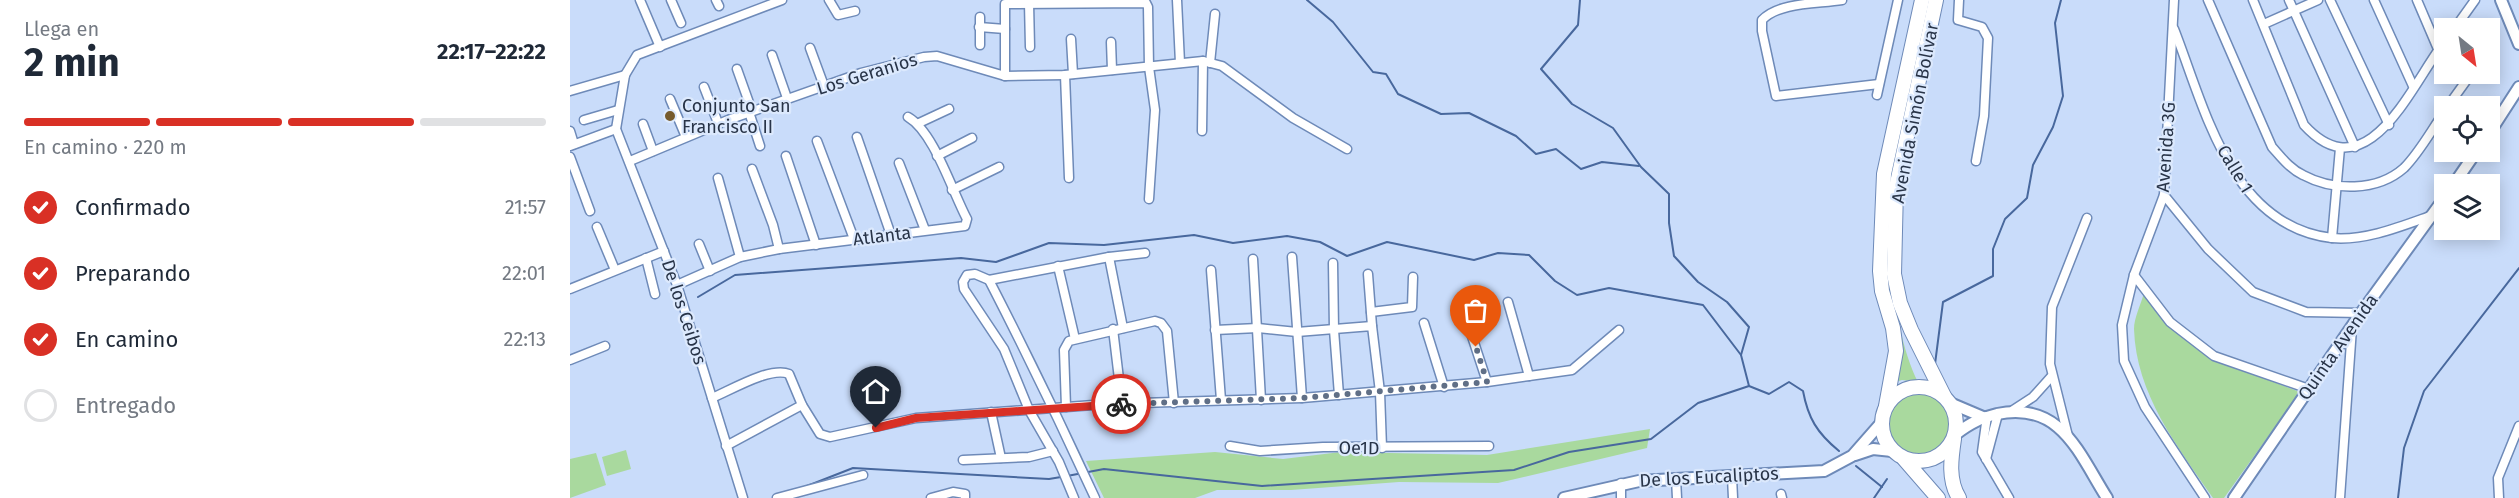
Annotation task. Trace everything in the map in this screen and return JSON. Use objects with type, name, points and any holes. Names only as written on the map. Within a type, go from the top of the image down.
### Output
[{"type":"highway","name":"Avenida Simón Bolívar","points":[[1881,423],[1896,351],[1882,291],[1880,271],[1884,174],[1922,0]]},
{"type":"highway","name":"Avenida Simón Bolívar","points":[[1936,0],[1896,188],[1894,274],[1900,303],[1907,321],[1956,420],[1951,463],[1953,484],[1959,498]]},
{"type":"highway","points":[[1886,406],[1893,397],[1912,387],[1924,387],[1947,400]]},
{"type":"highway","points":[[1881,423],[1886,443],[1938,498]]},
{"type":"highway","points":[[1898,455],[1916,462],[1934,458],[1948,447],[1955,435]]},
{"type":"street","points":[[640,0],[660,47]]},
{"type":"street","points":[[671,0],[681,23]]},
{"type":"street","points":[[570,130],[572,145],[616,129],[625,75],[637,55],[782,0]]},
{"type":"street","points":[[830,0],[838,15],[855,11]]},
{"type":"street","points":[[1177,0],[1180,63]]},
{"type":"street","points":[[1842,0],[1780,9],[1770,12],[1762,20],[1762,32],[1776,96],[1880,84]]},
{"type":"street","points":[[1877,95],[1898,0]]},
{"type":"street","points":[[1959,0],[1958,20],[1982,27],[1988,38],[1984,116],[1976,161]]},
{"type":"street","name":"Avenida 3G","points":[[2174,0],[2164,195],[2134,275],[2122,325],[2124,361],[2145,406],[2205,498]]},
{"type":"street","points":[[2208,0],[2272,147],[2286,163],[2303,175],[2335,188],[2371,184],[2393,176],[2410,161],[2434,127]]},
{"type":"street","points":[[2253,0],[2304,125],[2313,136],[2340,148],[2355,147],[2368,141],[2389,124],[2434,55]]},
{"type":"street","points":[[2289,0],[2355,147]]},
{"type":"street","points":[[2264,24],[2318,0]]},
{"type":"street","points":[[2330,0],[2389,124]]},
{"type":"street","points":[[2374,0],[2413,86]]},
{"type":"street","points":[[2417,0],[2434,40]]},
{"type":"street","points":[[2463,18],[2475,0]]},
{"type":"street","points":[[2501,0],[2519,44]]},
{"type":"street","points":[[1005,76],[1005,29],[1008,3],[1039,1],[1146,3],[1148,7],[1149,66],[1155,110],[1149,199]]},
{"type":"street","points":[[1029,3],[1030,47]]},
{"type":"street","points":[[1202,131],[1207,62],[1215,14]]},
{"type":"street","points":[[980,17],[980,45]]},
{"type":"street","name":"Calle 1","points":[[2172,25],[2224,156],[2250,196],[2274,216],[2304,232],[2332,238],[2389,231],[2433,214]]},
{"type":"street","points":[[979,27],[1005,29]]},
{"type":"street","points":[[1069,178],[1071,39]]},
{"type":"street","points":[[1111,42],[1112,70]]},
{"type":"street","points":[[810,48],[824,86]]},
{"type":"street","points":[[772,55],[787,99]]},
{"type":"street","name":"Los Geranios","points":[[630,161],[718,123],[861,73],[931,56],[1005,76],[1069,74],[1207,62]]},
{"type":"street","points":[[1207,62],[1222,66],[1293,118],[1347,149]]},
{"type":"street","points":[[737,69],[760,146]]},
{"type":"street","points":[[570,91],[625,75]]},
{"type":"street","points":[[704,87],[718,123]]},
{"type":"street","points":[[2500,116],[2519,87]]},
{"type":"street","points":[[670,99],[686,137]]},
{"type":"street","points":[[908,117],[919,123],[949,109]]},
{"type":"street","points":[[584,120],[618,110]]},
{"type":"street","name":"Atlanta","points":[[677,285],[740,257],[779,249],[925,230],[962,228],[967,225],[937,156],[919,123]]},
{"type":"street","points":[[643,124],[653,151]]},
{"type":"street","name":"De los Ceibos","points":[[616,129],[677,285],[743,498]]},
{"type":"street","points":[[857,137],[891,235]]},
{"type":"street","points":[[937,156],[972,138]]},
{"type":"street","points":[[817,141],[854,239]]},
{"type":"street","points":[[2332,238],[2340,148]]},
{"type":"street","points":[[786,156],[816,245]]},
{"type":"street","points":[[570,157],[590,211]]},
{"type":"street","points":[[899,163],[925,230]]},
{"type":"street","points":[[952,190],[999,167]]},
{"type":"street","points":[[752,169],[773,225],[779,249]]},
{"type":"street","points":[[718,178],[740,257]]},
{"type":"street","points":[[2164,195],[2208,249],[2253,292],[2306,312],[2361,313]]},
{"type":"street","name":"Quinta Avenida","points":[[2234,498],[2361,313],[2433,214]]},
{"type":"street","points":[[2067,436],[2051,377],[2052,307],[2087,218]]},
{"type":"street","points":[[597,227],[615,270]]},
{"type":"street","points":[[699,244],[710,271]]},
{"type":"street","points":[[570,289],[664,251]]},
{"type":"street","points":[[1074,498],[1053,451],[1029,410],[1004,349],[964,289],[965,276],[975,274],[989,280],[1109,257],[1145,253]]},
{"type":"street","points":[[1109,257],[1123,328]]},
{"type":"street","points":[[1292,257],[1302,398]]},
{"type":"street","points":[[646,258],[655,294]]},
{"type":"street","points":[[1253,259],[1260,400]]},
{"type":"street","points":[[1333,262],[1334,330],[1340,395]]},
{"type":"street","points":[[1058,266],[1075,339]]},
{"type":"street","points":[[1211,270],[1221,400]]},
{"type":"street","points":[[1368,274],[1380,392],[1382,448]]},
{"type":"street","points":[[2134,275],[2170,322],[2214,356],[2309,389]]},
{"type":"street","points":[[1371,312],[1412,307],[1413,277]]},
{"type":"street","points":[[989,280],[1038,372],[1051,408],[1095,498]]},
{"type":"street","points":[[1508,302],[1529,376]]},
{"type":"street","points":[[1464,312],[1487,382]]},
{"type":"street","points":[[1066,407],[1064,350],[1069,341],[1155,321],[1166,327],[1174,403]]},
{"type":"street","points":[[1424,323],[1444,387]]},
{"type":"street","points":[[1215,330],[1258,328],[1297,332],[1372,326]]},
{"type":"street","points":[[2334,498],[2340,493],[2352,327]]},
{"type":"street","points":[[1113,329],[1122,404]]},
{"type":"street","points":[[712,398],[769,373],[782,371],[789,374],[802,405],[820,434],[830,437],[916,418],[1122,404],[1302,398],[1487,382],[1572,370],[1619,330]]},
{"type":"street","points":[[570,360],[605,346]]},
{"type":"street","points":[[1955,435],[1989,416],[2013,410],[2033,397],[2051,377]]},
{"type":"street","points":[[1947,400],[1989,416]]},
{"type":"street","points":[[726,446],[802,405]]},
{"type":"street","points":[[2013,410],[2043,415],[2067,436],[2108,498]]},
{"type":"street","points":[[992,412],[1001,458]]},
{"type":"street","points":[[1989,416],[1982,446],[1983,455],[2009,498]]},
{"type":"street","name":"De los Eucaliptos","points":[[1564,498],[1621,483],[1824,471],[1841,464],[1852,456],[1881,423]]},
{"type":"street","points":[[2499,498],[2498,478],[2519,426]]},
{"type":"street","name":"Oe1D","points":[[1230,446],[1260,451],[1323,447],[1489,446]]},
{"type":"street","name":"De los Eucaliptos","points":[[1852,456],[1873,450],[1898,455]]},
{"type":"street","points":[[963,459],[1029,457],[1053,451]]},
{"type":"street","points":[[777,498],[863,475]]},
{"type":"street","points":[[1732,477],[1733,498]]},
{"type":"street","points":[[1676,479],[1677,498]]},
{"type":"street","points":[[1621,483],[1621,498]]},
{"type":"street","points":[[932,498],[959,492],[965,496]]},
{"type":"green space","points":[[1928,0],[1933,0],[1892,174],[1889,223],[1896,309],[1909,361],[1918,382],[1902,380],[1892,383],[1889,293],[1885,254],[1885,199]]},
{"type":"green space","points":[[2144,293],[2216,360],[2300,392],[2224,498],[2213,498],[2173,439],[2150,397],[2136,353],[2134,329]]},
{"type":"green space","points":[[1918,391],[1931,394],[1942,401],[1949,412],[1952,425],[1949,438],[1942,449],[1931,456],[1918,459],[1905,456],[1894,449],[1887,438],[1884,425],[1887,412],[1894,401],[1905,394]]},
{"type":"green space","points":[[1650,429],[1647,448],[1498,483],[1399,482],[1291,490],[1217,490],[1195,498],[1104,498],[1086,461],[1215,452],[1283,459],[1341,452],[1487,455]]},
{"type":"green space","points":[[626,450],[631,469],[607,476],[602,457]]},
{"type":"green space","points":[[596,453],[606,485],[570,498],[570,459]]},
{"type":"waterway","points":[[1307,0],[1333,22],[1373,72],[1386,74],[1398,94],[1441,114],[1469,113],[1516,136],[1536,154],[1556,149],[1581,169],[1602,162],[1639,166]]},
{"type":"waterway","points":[[1580,0],[1578,25],[1541,69],[1572,104],[1613,128],[1641,167],[1669,194],[1669,223],[1674,256],[1698,282],[1727,302],[1749,327],[1741,355],[1749,386],[1769,394],[1789,382],[1803,391],[1815,424],[1825,438],[1839,451]]},
{"type":"waterway","points":[[1935,364],[1943,302],[1993,276],[1993,249],[2005,219],[2027,198],[2033,165],[2053,127],[2063,96],[2055,23],[2061,0]]},
{"type":"waterway","points":[[698,297],[735,275],[961,258],[996,262],[1049,243],[1104,245],[1194,235],[1233,243],[1287,236],[1320,242],[1347,256],[1387,242],[1474,260],[1498,253],[1529,255],[1555,281],[1577,295],[1609,288],[1703,305],[1741,355]]},
{"type":"waterway","points":[[2398,498],[2404,448],[2424,391],[2519,268]]},
{"type":"waterway","points":[[1067,476],[1104,469],[1262,486],[1514,470],[1569,452],[1651,439],[1698,403],[1749,386]]},
{"type":"waterway","points":[[1856,466],[1882,487]]},
{"type":"waterway","points":[[807,486],[853,468],[1049,479],[1061,477]]},
{"type":"waterway","points":[[1874,498],[1887,479]]},
{"type":"way so far","points":[[1121,404],[1302,398],[1487,382],[1476,347]]},
{"type":"place","name":"Conjunto San Francisco II","points":[[670,116]]},
{"type":"route","points":[[876,428],[916,418],[1121,404]]}]
